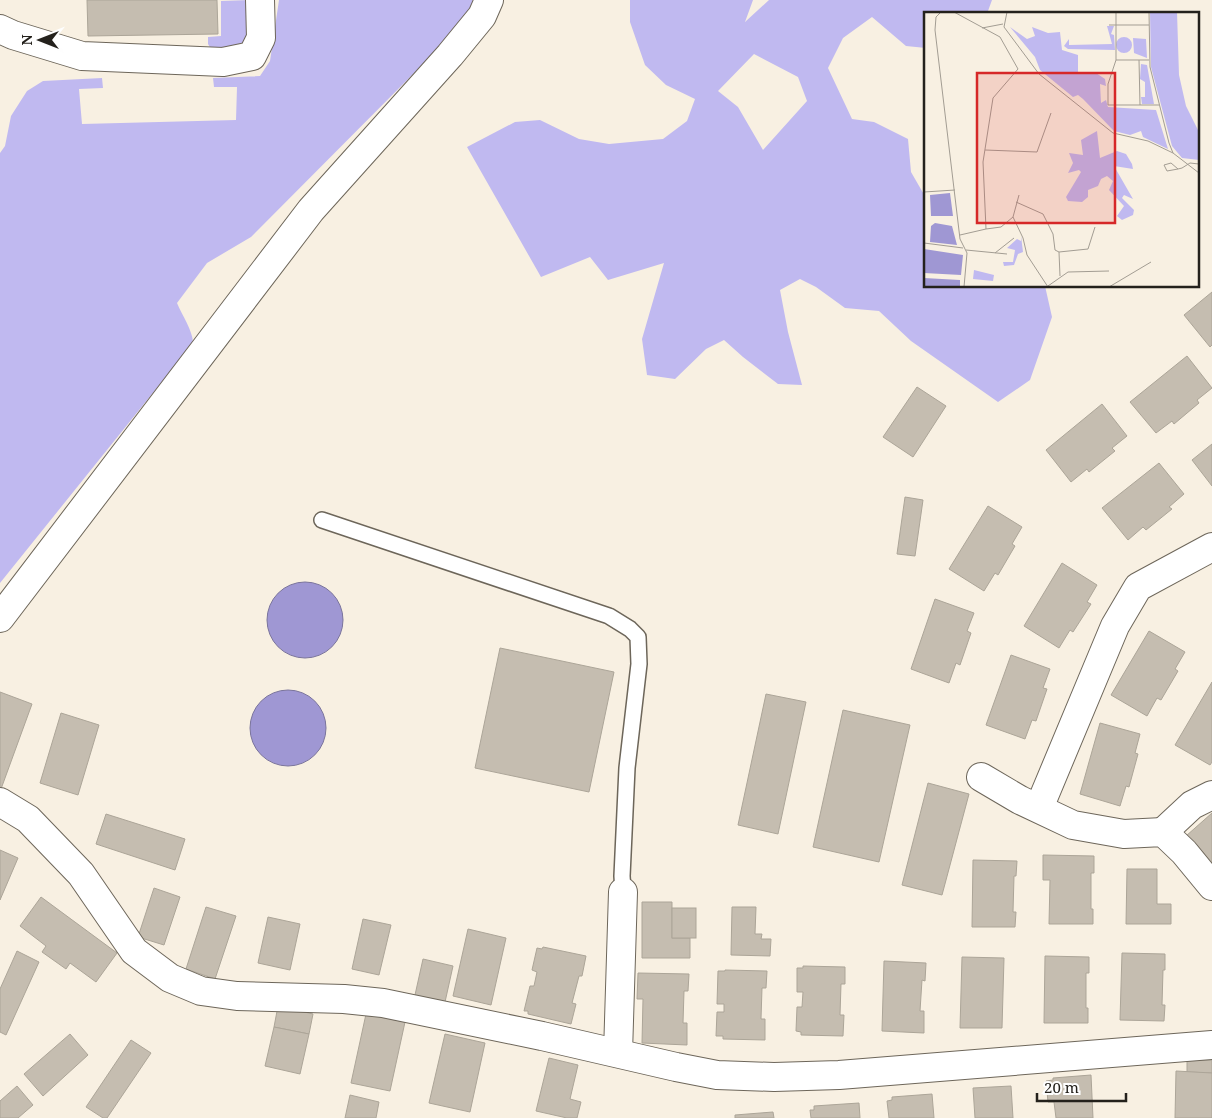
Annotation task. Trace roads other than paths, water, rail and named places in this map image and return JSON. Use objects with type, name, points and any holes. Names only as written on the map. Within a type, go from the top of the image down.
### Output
[{"type":"street","points":[[0,29],[13,35],[82,56],[223,62],[252,56],[261,38],[260,0]]},
{"type":"street","points":[[0,618],[311,210],[450,55],[482,16],[489,0]]},
{"type":"street","points":[[1039,808],[1115,626],[1138,587],[1212,547]]},
{"type":"street","points":[[981,776],[1073,825],[1124,834],[1163,832],[1192,805],[1212,795]]},
{"type":"street","points":[[0,802],[28,819],[81,874],[134,950],[170,978],[201,991],[237,996],[383,1002],[717,1075],[774,1077],[839,1075],[1212,1045]]},
{"type":"street","points":[[1163,832],[1184,852],[1212,886]]},
{"type":"street","points":[[618,1053],[623,892]]},
{"type":"lane","points":[[322,520],[609,616],[630,629],[638,638],[639,664],[628,768],[622,876],[623,892]]}]
